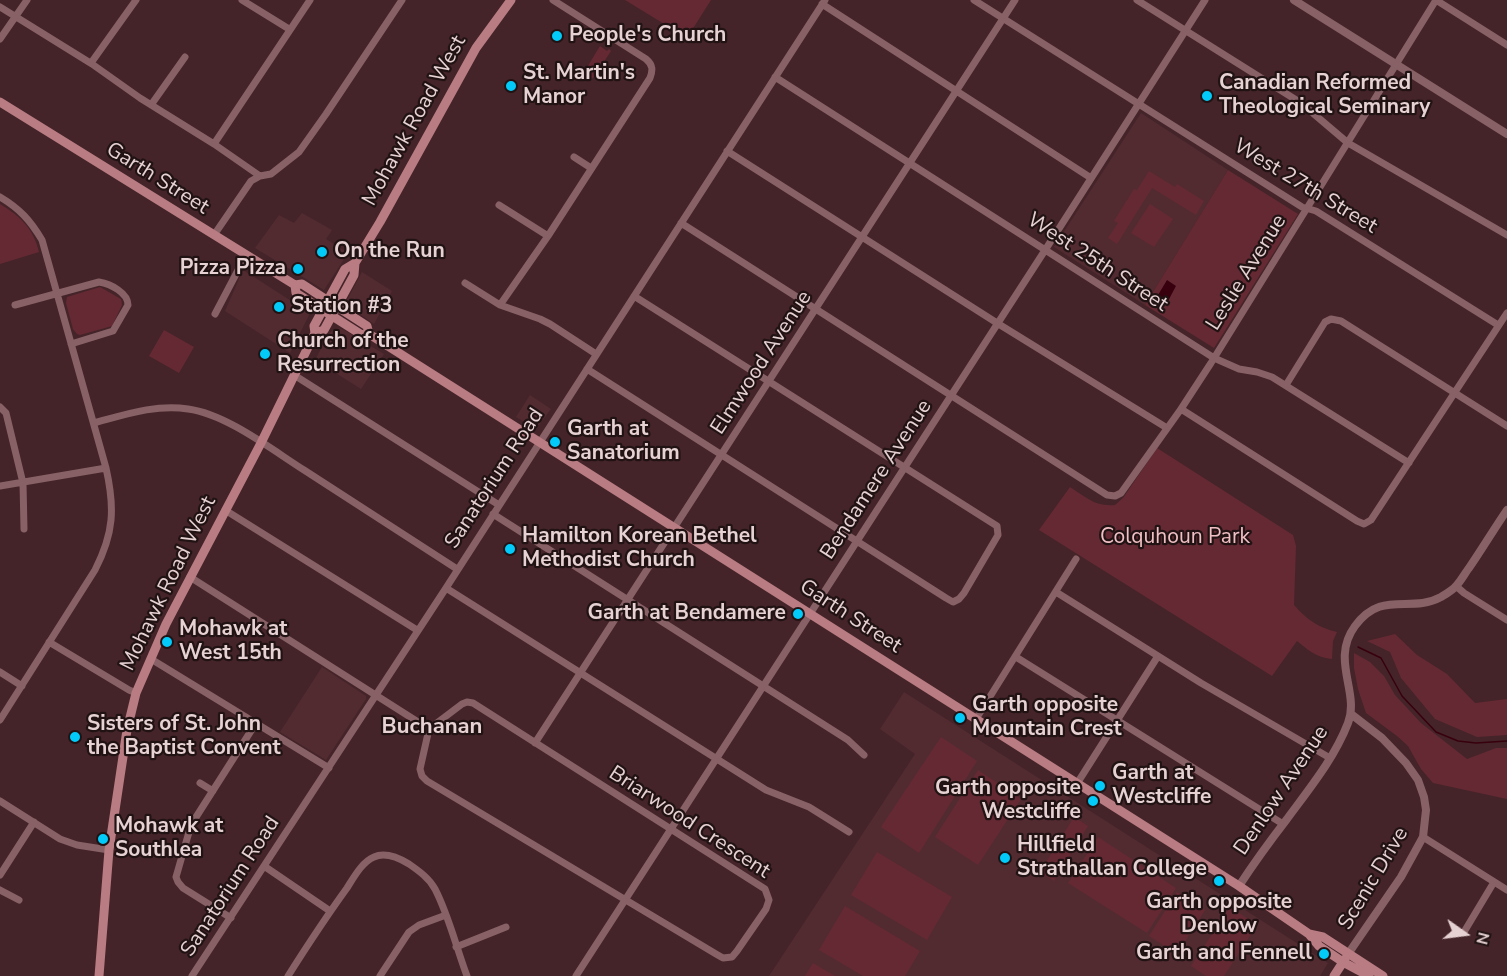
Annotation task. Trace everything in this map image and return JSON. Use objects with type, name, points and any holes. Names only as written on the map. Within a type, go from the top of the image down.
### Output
[{"type":"main road","name":"Mohawk Road West","points":[[315,333],[324,330],[354,275],[355,263],[476,48],[511,0]]},
{"type":"main road","name":"Garth Street","points":[[0,102],[296,285],[296,293],[367,326],[369,334],[1078,782],[1309,934],[1323,937],[1368,976]]},
{"type":"main road","name":"Mohawk Road West","points":[[99,976],[109,850],[127,730],[136,693],[166,624],[261,443],[315,333],[314,326],[345,269],[355,263]]},
{"type":"main road","name":"Garth Street","points":[[1346,958],[1383,976]]},
{"type":"main road","points":[[1334,976],[1346,958]]},
{"type":"street","points":[[0,39],[27,0]]},
{"type":"street","points":[[91,63],[136,0]]},
{"type":"street","points":[[242,0],[289,29]]},
{"type":"street","points":[[214,144],[309,0]]},
{"type":"street","points":[[214,235],[247,186],[255,178],[271,174],[299,152],[402,0]]},
{"type":"street","points":[[500,305],[548,236],[650,78],[652,70],[651,63],[646,59],[553,0]]},
{"type":"street","name":"West 27th Street","points":[[974,0],[1302,207],[1316,211],[1498,325]]},
{"type":"street","name":"Elmwood Avenue","points":[[535,743],[1015,0]]},
{"type":"street","points":[[1137,0],[1301,103],[1348,143],[1507,235]]},
{"type":"street","name":"Bendamere Avenue","points":[[576,976],[1205,0]]},
{"type":"street","points":[[1294,0],[1507,134]]},
{"type":"street","points":[[1436,0],[1507,45]]},
{"type":"street","name":"Leslie Avenue","points":[[951,396],[1107,495],[1115,496],[1121,493],[1214,358],[1436,0]]},
{"type":"street","points":[[823,2],[1091,178]]},
{"type":"street","name":"Sanatorium Road","points":[[192,976],[446,588],[823,2]]},
{"type":"street","points":[[0,8],[91,63],[260,176]]},
{"type":"street","points":[[152,105],[186,57]]},
{"type":"street","name":"West 25th Street","points":[[775,77],[1214,358],[1239,369],[1272,377],[1408,463]]},
{"type":"street","points":[[728,151],[997,323],[1167,428]]},
{"type":"street","points":[[574,157],[591,168]]},
{"type":"street","points":[[0,197],[18,209],[33,224],[42,240],[106,468],[111,489],[112,519],[106,547],[94,570],[0,720]]},
{"type":"street","points":[[499,205],[548,236]]},
{"type":"street","points":[[681,223],[951,396]]},
{"type":"street","points":[[215,314],[246,255]]},
{"type":"street","points":[[15,305],[99,282],[106,283],[126,296],[128,306],[113,331],[71,344]]},
{"type":"street","points":[[465,283],[500,305],[540,319],[596,354]]},
{"type":"street","points":[[587,369],[953,602],[964,593],[998,535],[997,526],[634,296]]},
{"type":"street","points":[[1180,409],[1364,524],[1371,520],[1507,312]]},
{"type":"street","points":[[1286,385],[1325,322],[1331,319],[1341,321],[1507,426]]},
{"type":"street","points":[[294,375],[499,506]]},
{"type":"street","points":[[0,406],[6,413],[23,483],[24,529]]},
{"type":"street","points":[[94,423],[154,408],[168,407],[208,413],[261,443],[457,568]]},
{"type":"street","points":[[0,486],[106,468]]},
{"type":"street","points":[[225,510],[417,630]]},
{"type":"street","points":[[1352,714],[1344,656],[1346,645],[1356,624],[1383,605],[1426,603],[1456,586],[1507,510]]},
{"type":"street","points":[[493,514],[848,740],[864,755]]},
{"type":"street","points":[[976,719],[1076,560]]},
{"type":"street","points":[[190,577],[429,729]]},
{"type":"street","points":[[1456,586],[1507,620]]},
{"type":"street","points":[[446,588],[766,790],[809,807],[849,831]]},
{"type":"street","points":[[1056,592],[1201,683],[1330,758]]},
{"type":"street","points":[[50,642],[136,693]]},
{"type":"street","points":[[1078,782],[1158,656]]},
{"type":"street","points":[[1016,657],[1283,824]]},
{"type":"street","points":[[151,659],[329,768]]},
{"type":"street","points":[[0,672],[22,686]]},
{"type":"street","name":"Briarwood Crescent","points":[[467,702],[473,703],[535,743],[765,889],[769,900],[766,909],[732,957],[723,957],[625,900],[427,780],[422,776],[420,770],[429,729],[467,702]]},
{"type":"street","name":"Denlow Avenue","points":[[1239,886],[1323,771],[1352,714]]},
{"type":"street","name":"Scenic Drive","points":[[1346,958],[1401,877],[1423,837],[1426,810],[1418,780],[1406,763],[1383,738],[1352,714]]},
{"type":"street","points":[[231,918],[183,888],[176,877],[191,825],[256,723]]},
{"type":"street","points":[[200,783],[213,791]]},
{"type":"street","points":[[0,801],[69,843],[109,850]]},
{"type":"street","points":[[0,875],[34,822]]},
{"type":"street","points":[[1423,837],[1507,890]]},
{"type":"street","points":[[288,976],[330,911],[367,861],[377,855],[391,856],[405,862],[427,878],[446,915],[467,976]]},
{"type":"street","points":[[264,866],[330,911]]},
{"type":"street","points":[[1464,932],[1494,882]]},
{"type":"street","points":[[0,891],[19,900]]},
{"type":"street","points":[[380,976],[409,932],[419,925],[446,915]]},
{"type":"street","points":[[456,947],[506,927]]},
{"type":"shaded area","points":[[1141,113],[1228,170],[1145,305],[1054,247]]},
{"type":"shaded area","points":[[302,213],[332,230],[326,239],[348,253],[324,290],[255,248],[279,215],[294,223]]},
{"type":"shaded area","points":[[243,270],[310,313],[290,353],[225,311]]},
{"type":"shaded area","points":[[362,272],[392,291],[374,324],[351,308],[347,300]]},
{"type":"shaded area","points":[[1167,280],[1176,286],[1168,301],[1158,295]]},
{"type":"shaded area","points":[[338,328],[384,354],[361,389],[315,360],[329,333]]},
{"type":"shaded area","points":[[530,395],[551,409],[539,425],[533,427],[516,417]]},
{"type":"shaded area","points":[[322,667],[366,696],[326,760],[280,732]]},
{"type":"shaded area","name":"Hillfield Strathallan College","points":[[904,692],[1328,963],[1320,976],[769,976],[915,754],[880,729]]},
{"type":"green space","points":[[625,0],[711,0],[687,38]]},
{"type":"green space","points":[[600,46],[611,51],[594,77],[590,80],[582,78],[581,77]]},
{"type":"green space","points":[[1228,170],[1298,214],[1214,348],[1145,305]]},
{"type":"green space","points":[[1149,171],[1175,187],[1177,184],[1204,201],[1196,215],[1152,188],[1117,244],[1108,238],[1118,223],[1114,221],[1134,189],[1137,190]]},
{"type":"green space","points":[[0,204],[30,230],[39,252],[0,264]]},
{"type":"green space","points":[[1150,204],[1173,219],[1154,247],[1131,233]]},
{"type":"green space","points":[[100,287],[121,299],[122,305],[112,326],[77,334],[73,329],[66,303],[67,297]]},
{"type":"green space","points":[[164,330],[194,347],[179,373],[149,356]]},
{"type":"green space","name":"Colquhoun Park","points":[[1157,448],[1293,535],[1296,546],[1294,605],[1313,622],[1337,632],[1333,641],[1332,659],[1317,655],[1297,641],[1272,676],[1039,530],[1070,487],[1096,503],[1115,505],[1123,498]]},
{"type":"green space","points":[[1395,634],[1417,655],[1447,674],[1475,703],[1507,699],[1507,735],[1477,737],[1435,719],[1401,678],[1390,652],[1367,641]]},
{"type":"green space","points":[[1354,653],[1370,662],[1384,676],[1395,695],[1421,723],[1467,759],[1496,748],[1507,748],[1507,799],[1433,783],[1421,769],[1408,746],[1366,713],[1358,689]]},
{"type":"green space","points":[[941,737],[977,761],[919,853],[881,827]]},
{"type":"green space","points":[[978,770],[1021,799],[978,865],[935,837]]},
{"type":"green space","points":[[1074,817],[1088,826],[1054,881],[1040,872]]},
{"type":"green space","points":[[1098,837],[1176,888],[1147,933],[1068,883]]},
{"type":"green space","points":[[877,852],[952,897],[927,940],[851,895]]},
{"type":"green space","points":[[1177,892],[1205,910],[1177,954],[1149,936]]},
{"type":"green space","points":[[845,906],[920,951],[905,976],[863,976],[819,950]]},
{"type":"green space","points":[[1230,907],[1257,925],[1224,976],[1206,976],[1191,966]]},
{"type":"green space","points":[[813,963],[835,976],[805,976]]},
{"type":"waterway","points":[[1358,647],[1381,658],[1402,696],[1436,732],[1458,741],[1476,743],[1507,741]]},
{"type":"place","name":"People's Church","points":[[557,36]]},
{"type":"place","name":"St. Martin's Manor","points":[[511,86]]},
{"type":"place","name":"Canadian Reformed Theological Seminary","points":[[1207,96]]},
{"type":"place","name":"On the Run","points":[[322,252]]},
{"type":"place","name":"Pizza Pizza","points":[[298,269]]},
{"type":"place","name":"Station #3","points":[[279,307]]},
{"type":"place","name":"Church of the Resurrection","points":[[265,354]]},
{"type":"place","name":"Garth at Sanatorium","points":[[555,442]]},
{"type":"place","name":"Hamilton Korean Bethel Methodist Church","points":[[510,549]]},
{"type":"place","name":"Garth at Bendamere","points":[[798,614]]},
{"type":"place","name":"Mohawk at West 15th","points":[[167,642]]},
{"type":"place","name":"Garth opposite Mountain Crest","points":[[960,718]]},
{"type":"place","name":"Sisters of St. John the Baptist Convent","points":[[75,737]]},
{"type":"place","name":"Garth at Westcliffe","points":[[1100,786]]},
{"type":"place","name":"Garth opposite Westcliffe","points":[[1093,801]]},
{"type":"place","name":"Mohawk at Southlea","points":[[103,839]]},
{"type":"place","name":"Hillfield Strathallan College","points":[[1005,858]]},
{"type":"place","name":"Garth opposite Denlow","points":[[1219,881]]},
{"type":"place","name":"Garth and Fennell","points":[[1324,954]]},
{"type":"district","name":"Buchanan","points":[[432,728]]}]
